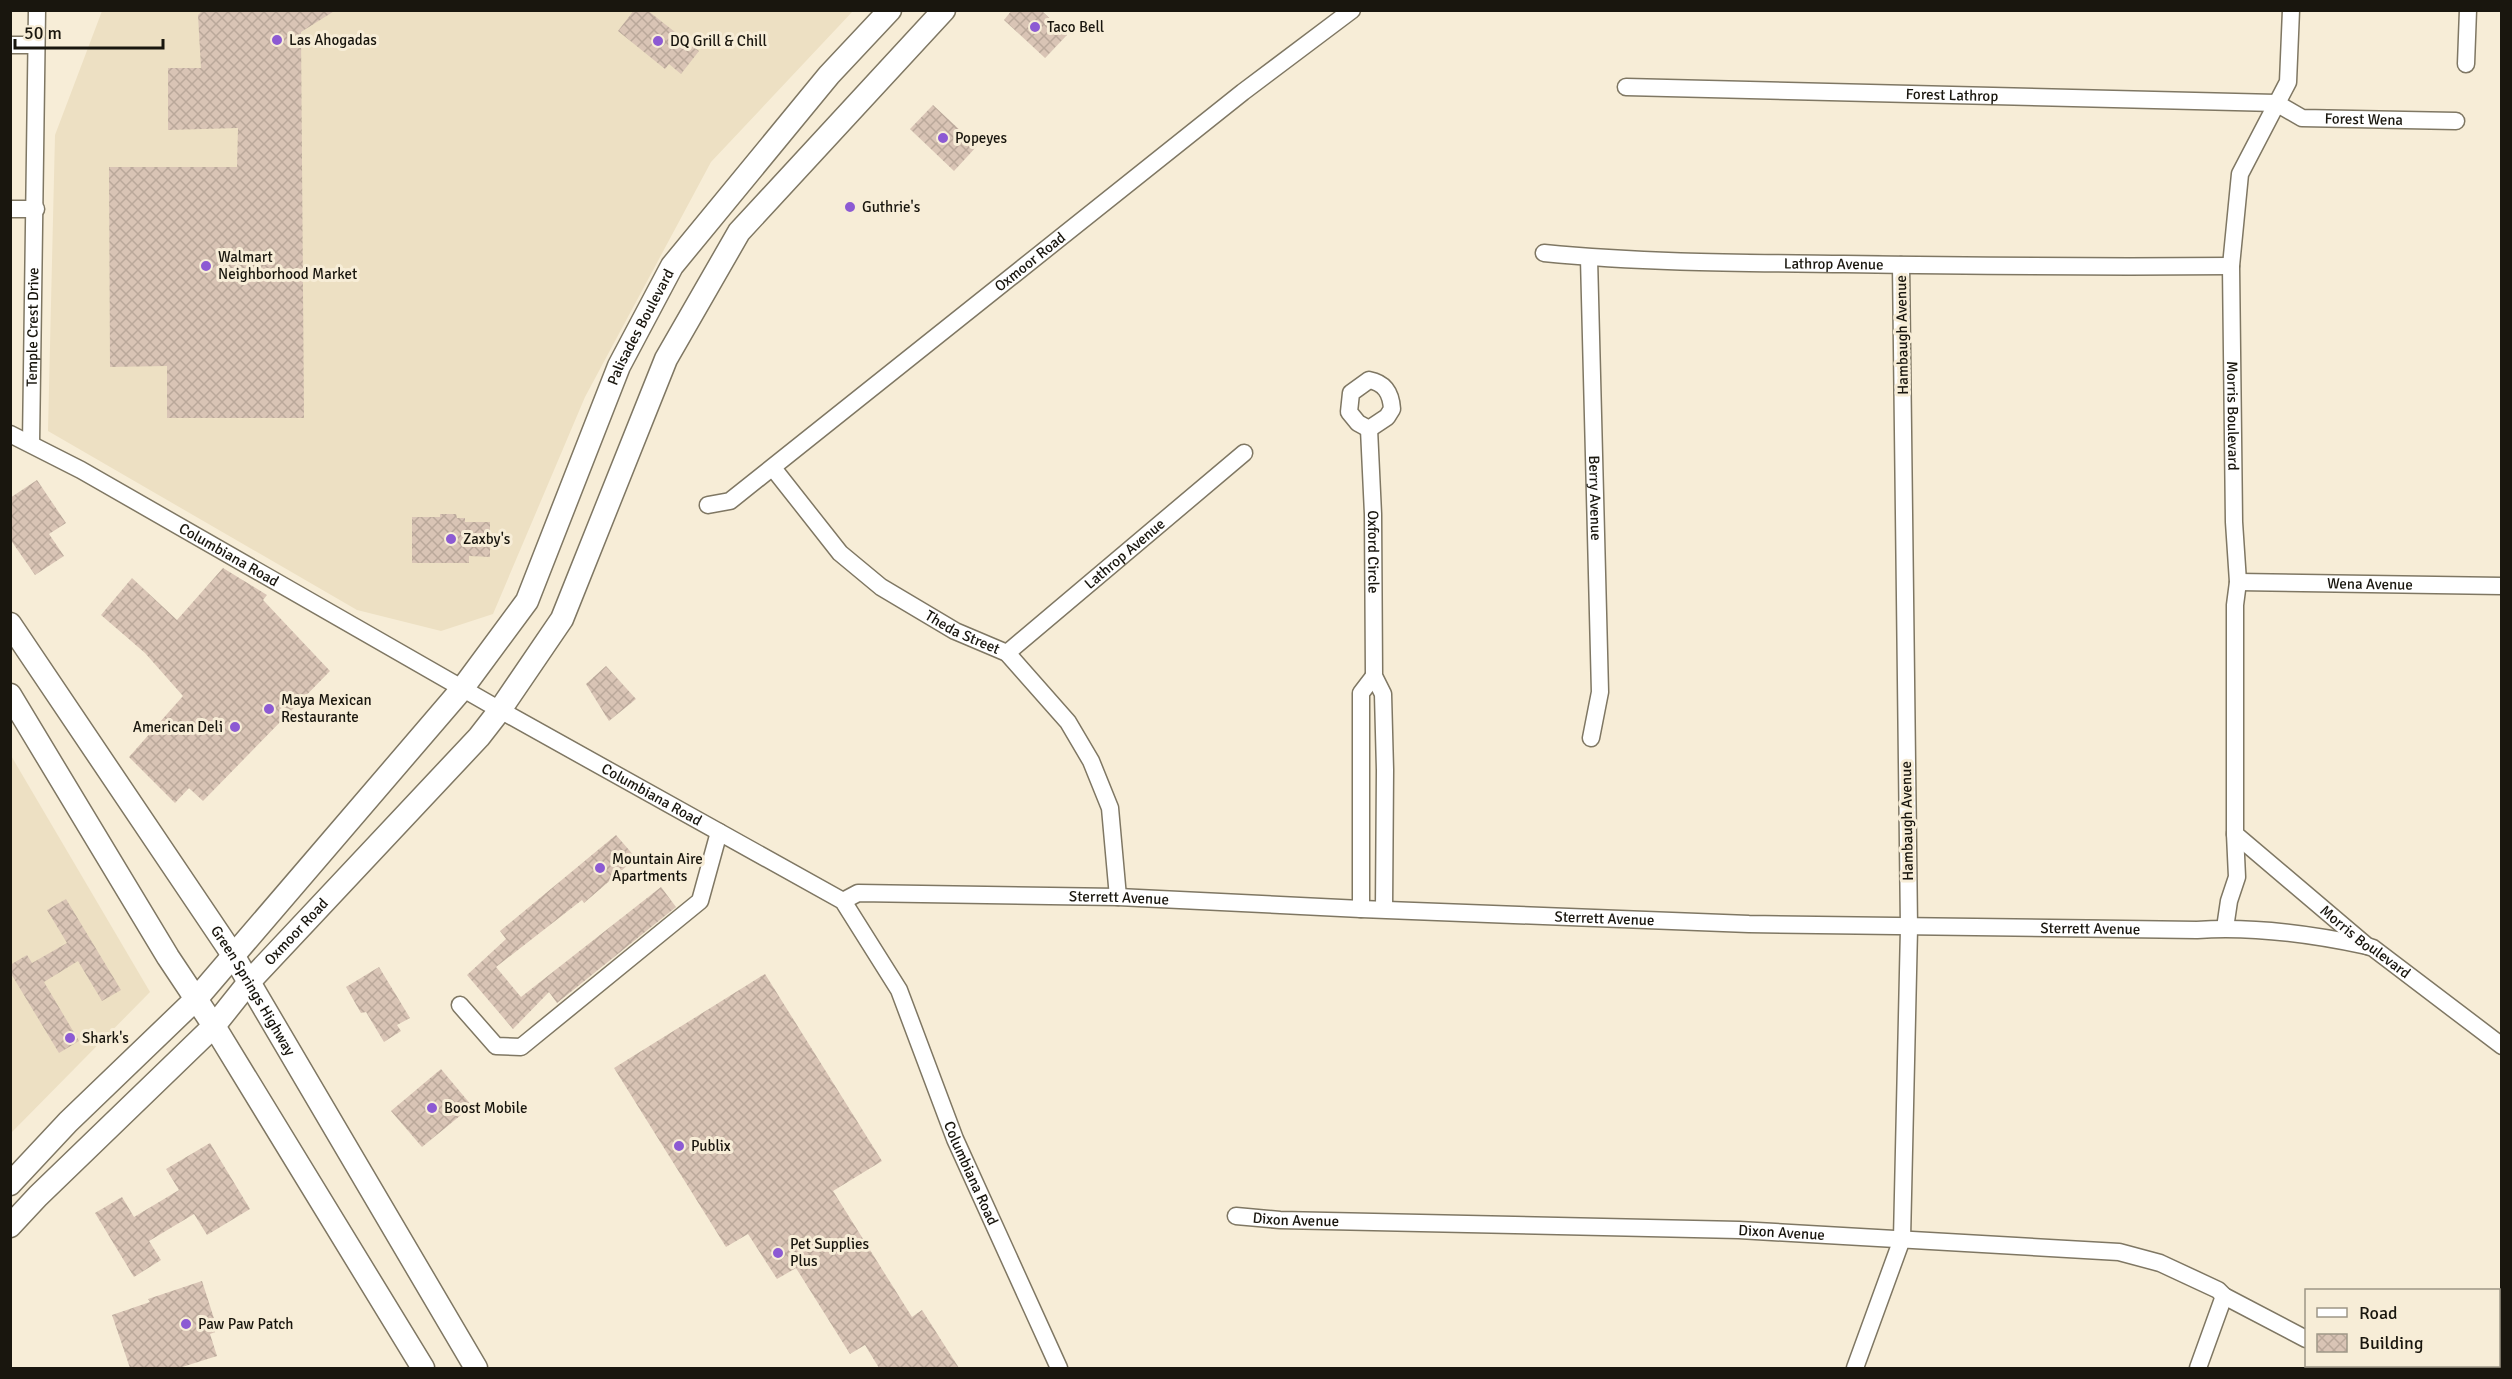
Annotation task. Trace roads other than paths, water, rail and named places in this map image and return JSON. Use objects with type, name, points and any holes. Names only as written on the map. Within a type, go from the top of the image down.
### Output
[{"type":"main road","name":"Palisades Boulevard","points":[[462,689],[527,601],[619,366],[672,266],[830,75],[890,10]]},
{"type":"main road","name":"Oxmoor Road","points":[[10,1226],[38,1196],[214,1026],[249,982],[479,737],[500,710],[562,619],[666,359],[739,232],[944,10]]},
{"type":"main road","name":"Green Springs Highway","points":[[10,624],[233,955],[467,1365]]},
{"type":"main road","name":"Oxmoor Road","points":[[10,1184],[68,1122],[197,998],[462,689]]},
{"type":"main road","points":[[10,695],[168,957],[197,998],[423,1368]]},
{"type":"street","name":"Temple Crest Drive","points":[[31,444],[37,10]]},
{"type":"street","name":"Oxmoor Road","points":[[708,505],[730,501],[773,468],[1243,92],[1352,10]]},
{"type":"street","name":"Morris Boulevard","points":[[2225,928],[2229,901],[2237,877],[2235,605],[2238,582],[2234,511],[2231,266],[2240,174],[2288,82],[2291,10]]},
{"type":"street","points":[[2466,64],[2468,10]]},
{"type":"street","points":[[10,45],[36,45]]},
{"type":"street","name":"Forest Lathrop","points":[[1626,87],[2276,103]]},
{"type":"street","name":"Forest Wena","points":[[2276,103],[2302,118],[2456,121]]},
{"type":"street","points":[[10,209],[36,209]]},
{"type":"street","name":"Lathrop Avenue","points":[[1544,253],[1614,260],[2068,268],[2231,266]]},
{"type":"street","name":"Berry Avenue","points":[[1589,258],[1600,692],[1591,738]]},
{"type":"street","name":"Hambaugh Avenue","points":[[1855,1368],[1902,1239],[1909,928],[1901,265]]},
{"type":"street","name":"Oxford Circle","points":[[1370,429],[1374,676],[1383,694],[1384,909]]},
{"type":"street","name":"Columbiana Road","points":[[10,434],[119,492],[462,689],[843,900],[899,990],[955,1139],[1059,1368]]},
{"type":"street","name":"Lathrop Avenue","points":[[1007,653],[1244,453]]},
{"type":"street","name":"Theda Street","points":[[773,468],[840,553],[881,587],[955,631],[1007,653],[1068,722],[1091,761],[1110,808],[1118,897]]},
{"type":"street","name":"Wena Avenue","points":[[2238,582],[2502,586]]},
{"type":"street","name":"Oxford Circle","points":[[1361,909],[1361,693],[1374,676]]},
{"type":"street","points":[[1361,769],[1385,770]]},
{"type":"street","points":[[460,1005],[496,1046],[520,1047],[700,900],[719,832]]},
{"type":"street","name":"Morris Boulevard","points":[[2235,834],[2367,946],[2373,948],[2500,1041]]},
{"type":"street","name":"Sterrett Avenue","points":[[843,900],[858,893],[1118,897],[1749,924],[1909,928],[2197,930],[2225,928],[2319,936],[2367,946]]},
{"type":"street","name":"Dixon Avenue","points":[[1236,1216],[1281,1220],[1739,1230],[2119,1252],[2160,1263],[2218,1290],[2224,1296],[2305,1338]]},
{"type":"street","points":[[2198,1368],[2224,1296]]},
{"type":"place","name":"Taco Bell","points":[[1035,27]]},
{"type":"place","name":"Las Ahogadas","points":[[277,40]]},
{"type":"place","name":"DQ Grill & Chill","points":[[658,41]]},
{"type":"place","name":"Popeyes","points":[[943,138]]},
{"type":"place","name":"Guthrie's","points":[[850,207]]},
{"type":"place","name":"Walmart Neighborhood Market","points":[[206,266]]},
{"type":"place","name":"Zaxby's","points":[[451,539]]},
{"type":"place","name":"Maya Mexican Restaurante","points":[[269,709]]},
{"type":"place","name":"American Deli","points":[[235,727]]},
{"type":"place","name":"Mountain Aire Apartments","points":[[600,868]]},
{"type":"place","name":"Shark's","points":[[70,1038]]},
{"type":"place","name":"Boost Mobile","points":[[432,1108]]},
{"type":"place","name":"Publix","points":[[679,1146]]},
{"type":"place","name":"Pet Supplies Plus","points":[[778,1253]]},
{"type":"place","name":"Paw Paw Patch","points":[[186,1324]]}]
